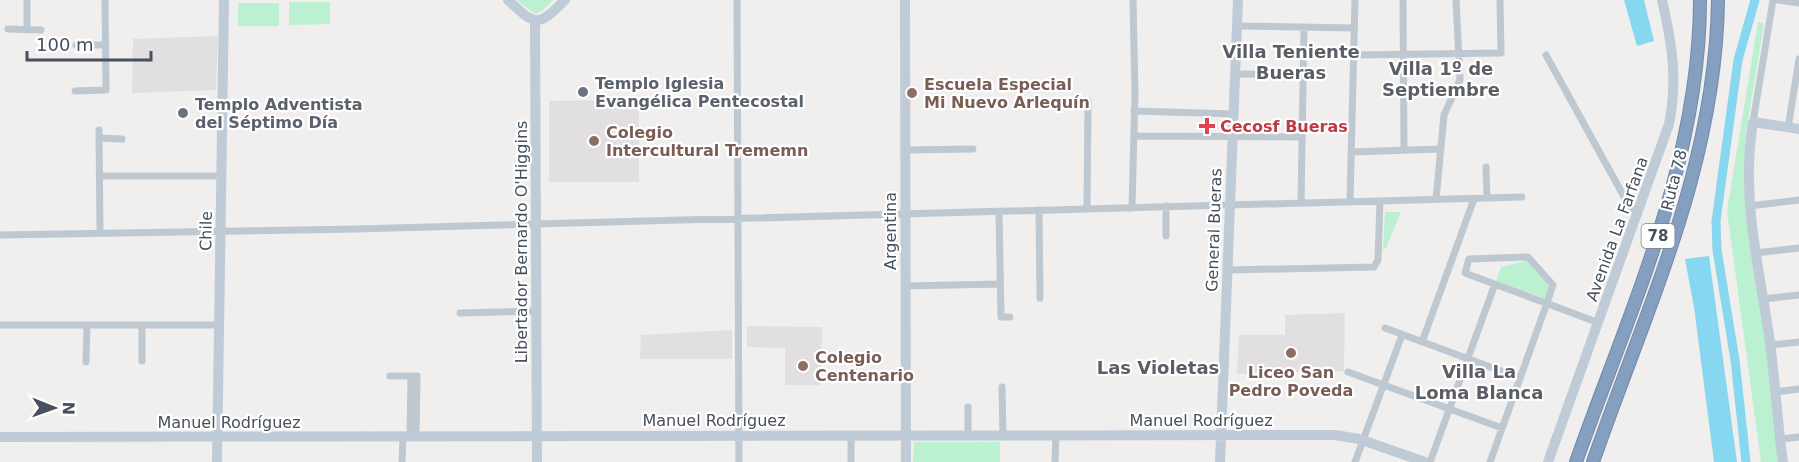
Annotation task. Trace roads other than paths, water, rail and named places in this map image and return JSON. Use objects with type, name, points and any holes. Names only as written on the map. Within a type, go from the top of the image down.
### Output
[{"type":"highway","name":"Ruta 78","points":[[1576,462],[1670,198],[1691,101],[1700,0]]},
{"type":"highway","name":"Ruta 78","points":[[1593,462],[1650,312],[1686,204],[1708,108],[1718,0]]},
{"type":"street","points":[[27,0],[27,30]]},
{"type":"street","points":[[75,91],[106,90],[105,0]]},
{"type":"street","name":"Chile","points":[[217,462],[224,0]]},
{"type":"street","points":[[508,0],[535,22],[546,19],[565,0]]},
{"type":"street","points":[[737,0],[740,462]]},
{"type":"street","name":"Argentina","points":[[905,0],[906,462]]},
{"type":"street","points":[[1132,207],[1133,0]]},
{"type":"street","name":"General Bueras","points":[[1220,462],[1238,0]]},
{"type":"street","points":[[1350,202],[1355,0]]},
{"type":"street","points":[[1403,0],[1404,150]]},
{"type":"street","points":[[1436,200],[1444,115],[1460,83],[1456,0]]},
{"type":"street","points":[[1354,55],[1501,53],[1500,0]]},
{"type":"street","name":"Avenida La Farfana","points":[[1548,462],[1664,143],[1674,93],[1673,53],[1662,0]]},
{"type":"street","points":[[1773,0],[1747,165],[1749,206],[1770,345],[1783,462]]},
{"type":"street","points":[[1778,0],[1799,3]]},
{"type":"street","name":"Libertador Bernardo O'Higgins","points":[[535,22],[537,462]]},
{"type":"street","points":[[1237,26],[1354,28]]},
{"type":"street","points":[[1301,203],[1304,27]]},
{"type":"street","points":[[8,29],[41,30]]},
{"type":"street","points":[[75,45],[106,45]]},
{"type":"street","points":[[1546,55],[1628,204],[1638,213]]},
{"type":"street","points":[[1753,122],[1794,129],[1799,59]]},
{"type":"street","points":[[1235,74],[1303,75]]},
{"type":"street","points":[[1087,209],[1088,101]]},
{"type":"street","points":[[1134,111],[1234,114]]},
{"type":"street","points":[[100,232],[99,134],[122,139]]},
{"type":"street","points":[[1134,136],[1302,137]]},
{"type":"street","points":[[905,150],[973,149]]},
{"type":"street","points":[[1352,152],[1440,149]]},
{"type":"street","points":[[1486,167],[1487,198]]},
{"type":"street","points":[[99,176],[221,176]]},
{"type":"street","points":[[0,236],[100,232],[357,229],[537,222],[1522,197]]},
{"type":"street","points":[[1422,342],[1474,199]]},
{"type":"street","points":[[1749,206],[1799,200]]},
{"type":"street","points":[[1228,270],[1374,267],[1378,260],[1380,201]]},
{"type":"street","points":[[1166,207],[1166,236]]},
{"type":"street","points":[[1039,210],[1040,298]]},
{"type":"street","points":[[999,212],[1001,317],[1010,317]]},
{"type":"street","points":[[1755,253],[1799,248]]},
{"type":"street","points":[[1490,462],[1547,303],[1553,285],[1530,258],[1469,259],[1465,273],[1547,303],[1599,323]]},
{"type":"street","points":[[905,286],[1000,284]]},
{"type":"street","points":[[1430,462],[1495,284]]},
{"type":"street","points":[[1763,299],[1799,295]]},
{"type":"street","points":[[460,313],[537,311]]},
{"type":"street","points":[[0,325],[219,325]]},
{"type":"street","points":[[86,362],[87,325]]},
{"type":"street","points":[[142,325],[142,361]]},
{"type":"street","points":[[1385,328],[1520,378]]},
{"type":"street","points":[[1355,462],[1402,335]]},
{"type":"street","points":[[1770,345],[1799,342]]},
{"type":"street","points":[[1348,372],[1502,428]]},
{"type":"street","points":[[390,376],[414,376],[410,437],[402,462]]},
{"type":"street","points":[[1002,387],[1003,432]]},
{"type":"street","points":[[1775,392],[1799,389]]},
{"type":"street","points":[[968,407],[968,435]]},
{"type":"street","name":"Manuel Rodríguez","points":[[0,437],[968,435],[1003,432],[1056,435],[1343,435],[1425,462]]},
{"type":"street","points":[[851,435],[851,462]]},
{"type":"street","points":[[1055,462],[1056,435]]},
{"type":"street","points":[[1780,439],[1799,437]]},
{"type":"water","points":[[1624,0],[1644,0],[1654,41],[1637,46]]},
{"type":"water","points":[[1709,256],[1737,462],[1714,462],[1694,307],[1685,259]]},
{"type":"waterway","points":[[1746,462],[1735,360],[1717,250],[1716,221],[1738,60],[1755,0]]},
{"type":"place","name":"Templo Iglesia Evangélica Pentecostal","points":[[583,92]]},
{"type":"place","name":"Escuela Especial Mi Nuevo Arlequín","points":[[912,93]]},
{"type":"place","name":"Templo Adventista del Séptimo Día","points":[[183,113]]},
{"type":"place","name":"Cecosf Bueras","points":[[1207,126]]},
{"type":"place","name":"Colegio Intercultural Trememn","points":[[594,141]]},
{"type":"place","name":"Liceo San Pedro Poveda","points":[[1291,353]]},
{"type":"place","name":"Colegio Centenario","points":[[803,366]]},
{"type":"district","name":"Villa Teniente Bueras","points":[[1291,61]]},
{"type":"district","name":"Villa 1º de Septiembre","points":[[1441,78]]},
{"type":"district","name":"Las Violetas","points":[[1158,367]]},
{"type":"district","name":"Villa La Loma Blanca","points":[[1479,382]]}]
